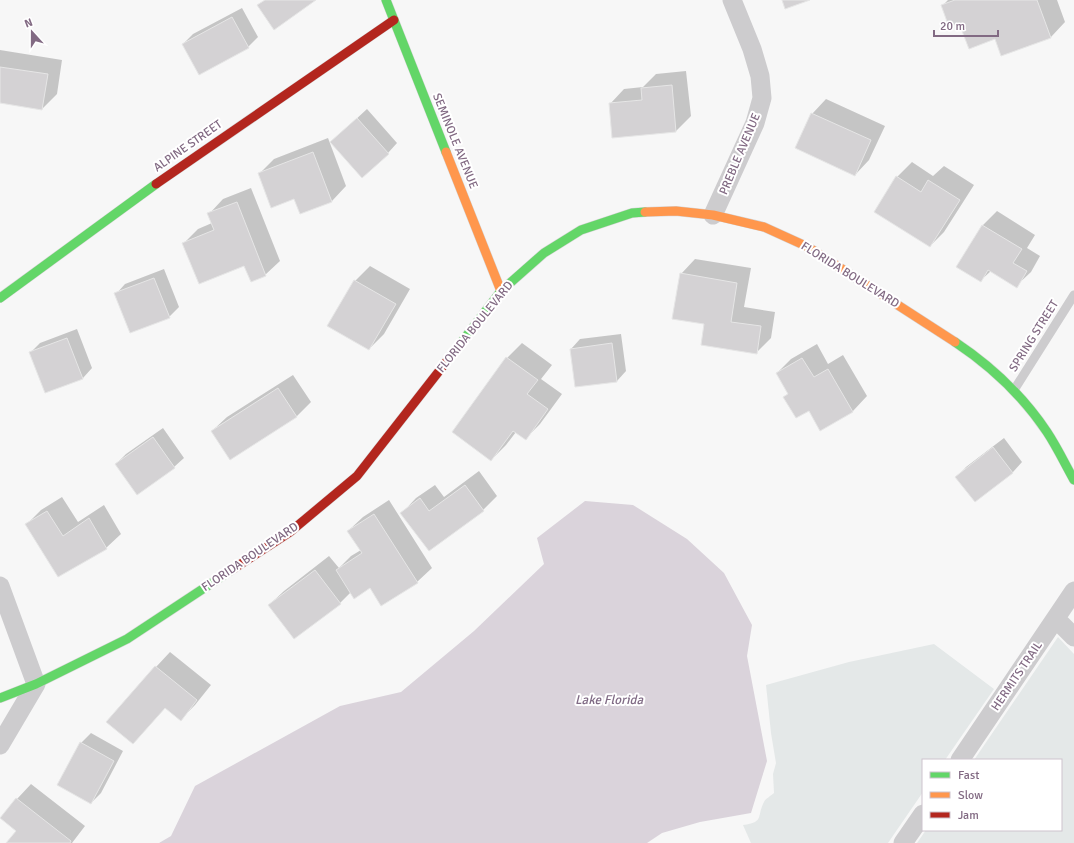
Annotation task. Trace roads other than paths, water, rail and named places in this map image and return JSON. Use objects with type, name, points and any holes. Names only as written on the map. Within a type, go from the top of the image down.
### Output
[{"type":"street","name":"SEMINOLE AVENUE","points":[[386,0],[501,292]]},
{"type":"street","name":"PREBLE AVENUE","points":[[713,215],[755,123],[762,98],[760,76],[752,49],[732,0]]},
{"type":"street","name":"ALPINE STREET","points":[[0,298],[176,169],[394,20]]},
{"type":"street","name":"FLORIDA BOULEVARD","points":[[0,698],[36,684],[127,639],[290,532],[357,476],[501,292],[544,253],[581,230],[632,213],[676,211],[713,215],[764,227],[808,247],[975,355],[1014,390],[1047,432],[1074,480]]},
{"type":"street","points":[[0,586],[36,684],[0,745]]},
{"type":"street","name":"HERMITS TRAIL","points":[[961,759],[1074,591]]},
{"type":"street","points":[[1056,619],[1074,638]]},
{"type":"street","points":[[903,843],[922,815]]},
{"type":"lane","name":"SPRING STREET","points":[[1014,390],[1074,295]]},
{"type":"water","name":"Lake Florida","points":[[585,501],[633,505],[687,539],[724,573],[752,625],[747,656],[767,761],[751,813],[700,822],[662,833],[647,843],[159,843],[171,836],[195,786],[340,706],[401,692],[474,631],[544,564],[537,538]]}]
